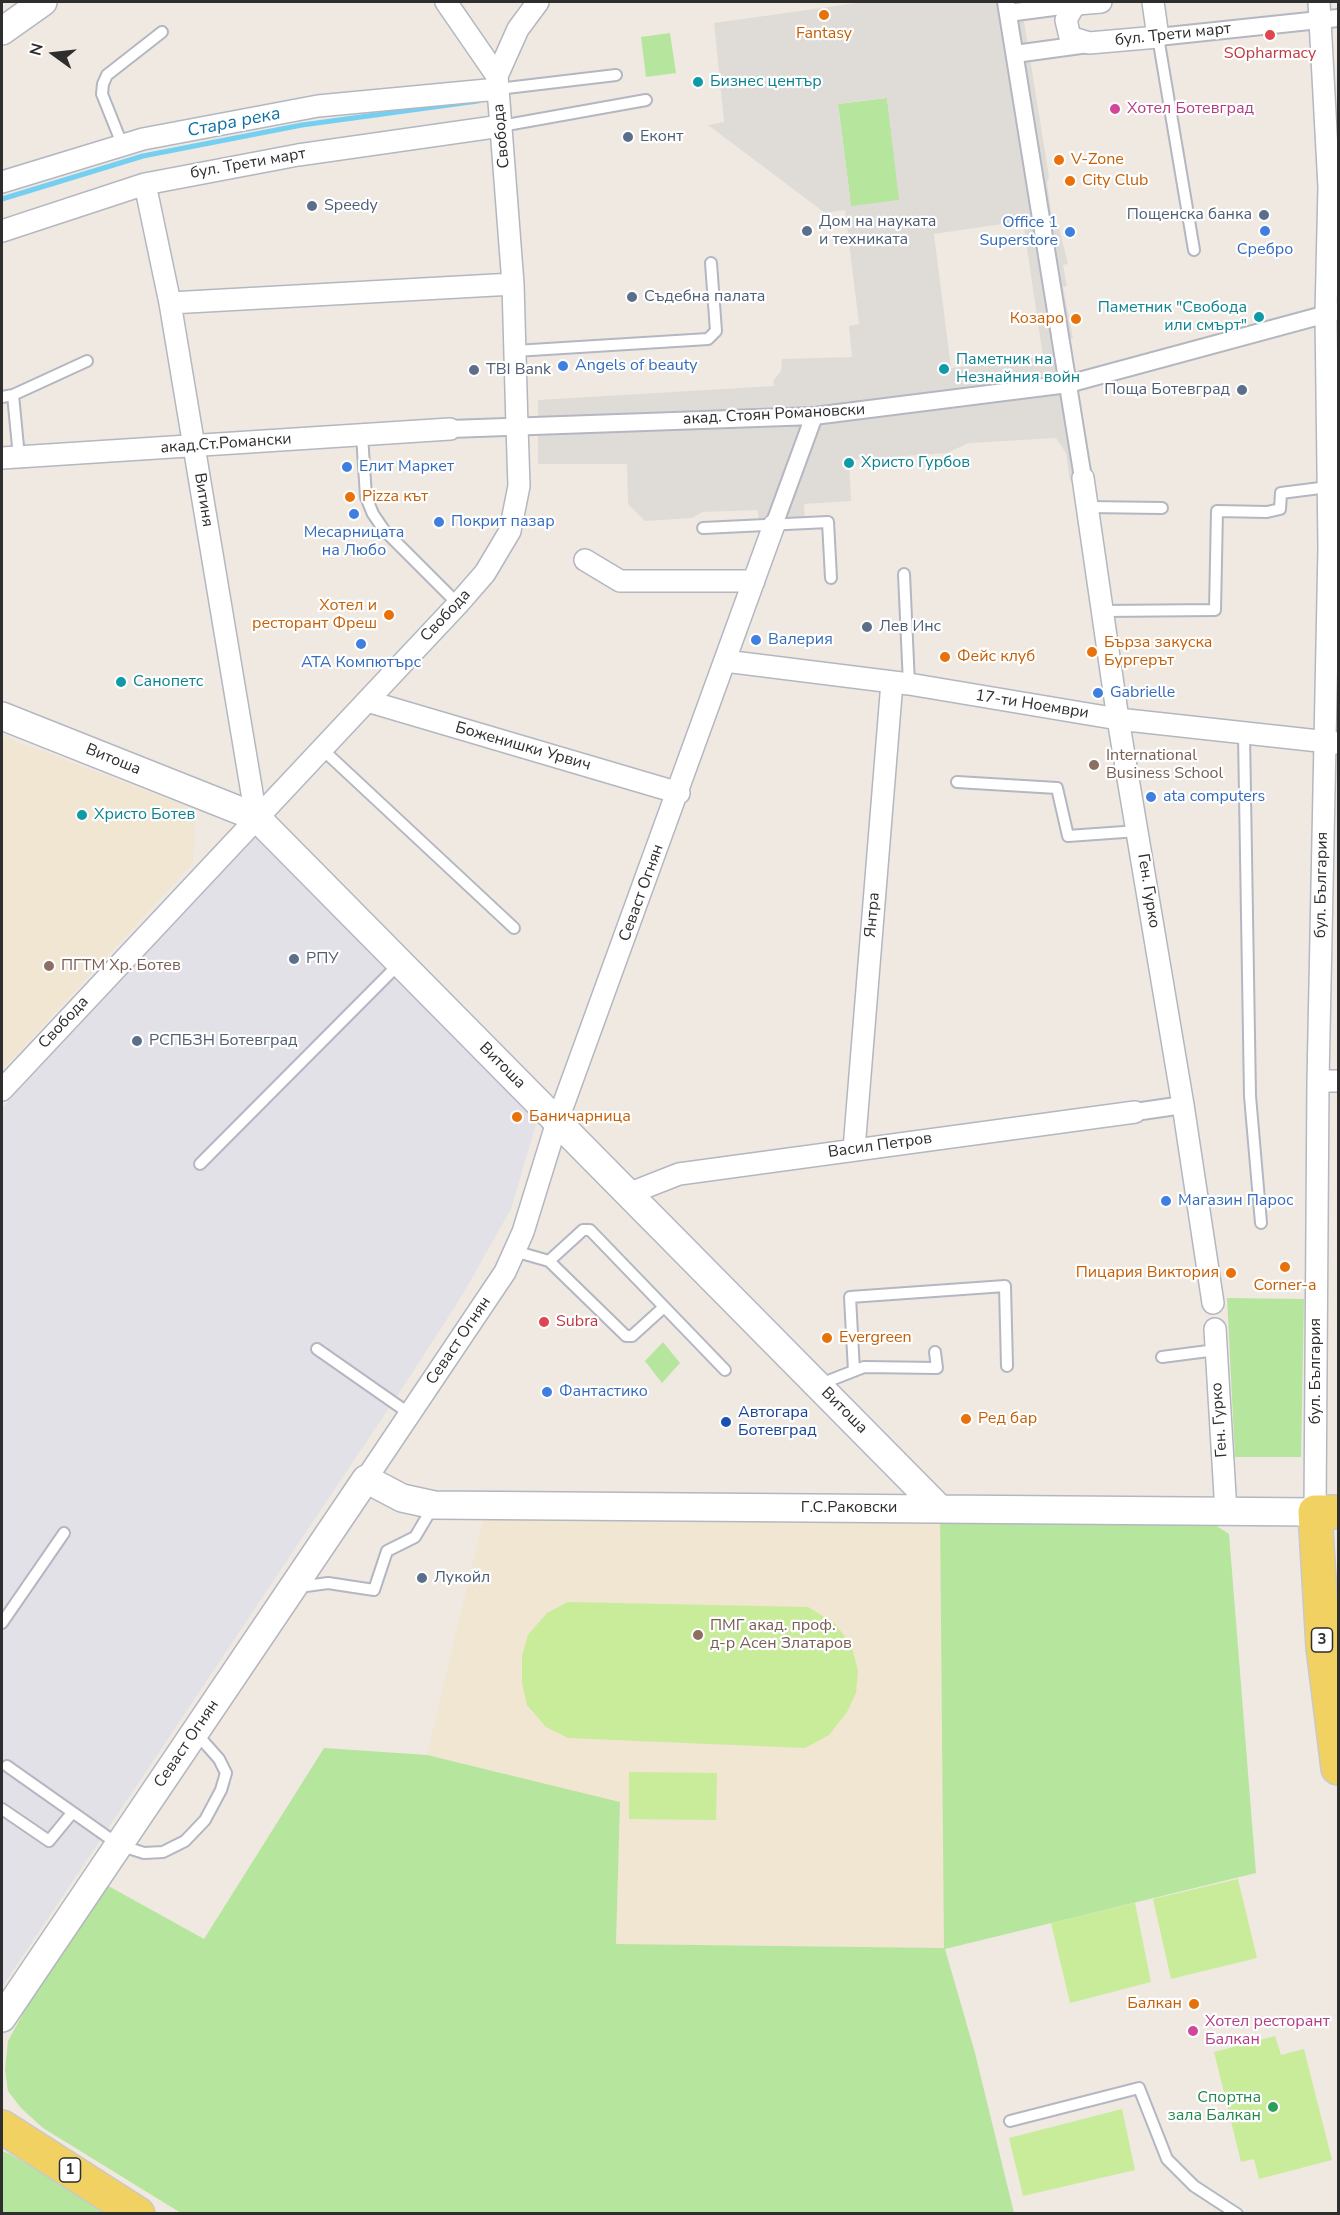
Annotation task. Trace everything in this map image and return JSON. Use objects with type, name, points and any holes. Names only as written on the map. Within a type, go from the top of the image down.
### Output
[{"type":"main road","name":"бул. България","points":[[1327,1512],[1323,1647],[1338,1768]]},
{"type":"main road","name":"1","points":[[2,2127],[138,2214]]},
{"type":"street","points":[[2,31],[43,2]]},
{"type":"street","points":[[2,182],[122,144],[318,106],[497,82],[446,2]]},
{"type":"street","name":"Свобода","points":[[2,1090],[458,604],[485,573],[510,531],[519,486],[513,284],[497,82],[518,29],[538,2]]},
{"type":"street","points":[[1083,478],[1007,7],[1093,2]]},
{"type":"street","points":[[1089,44],[1070,37],[1066,20],[1072,9],[1093,2]]},
{"type":"street","points":[[1153,2],[1158,37]]},
{"type":"street","name":"бул. Трети март","points":[[1089,44],[1158,37],[1326,13]]},
{"type":"street","name":"бул. България","points":[[1326,13],[1332,313],[1328,487],[1334,548],[1328,1081],[1327,1512]]},
{"type":"street","points":[[1015,54],[1089,44]]},
{"type":"street","name":"бул. Трети март","points":[[2,231],[145,184],[298,155],[501,126]]},
{"type":"street","name":"Витиня","points":[[145,184],[170,303],[256,817]]},
{"type":"street","points":[[170,303],[513,284]]},
{"type":"street","name":"акад. Стоян Романовски","points":[[450,429],[814,416],[1068,384],[1332,313]]},
{"type":"street","points":[[774,525],[814,416]]},
{"type":"street","name":"акад.Ст.Романски","points":[[10,458],[450,429]]},
{"type":"street","name":"Ген. Гурко","points":[[1083,478],[1118,719],[1184,1105],[1213,1304]]},
{"type":"street","name":"Севаст Огнян","points":[[2,2018],[410,1414],[498,1281],[514,1251],[531,1208],[557,1122],[679,793],[774,525]]},
{"type":"street","points":[[585,560],[620,581],[754,581]]},
{"type":"street","name":"17-ти Ноември","points":[[725,661],[900,683],[1118,719],[1331,743]]},
{"type":"street","name":"Янтра","points":[[854,1149],[900,683]]},
{"type":"street","name":"Боженишки Урвич","points":[[367,701],[679,793]]},
{"type":"street","name":"Витоша","points":[[2,716],[256,817],[940,1509]]},
{"type":"street","points":[[1135,1112],[1184,1105]]},
{"type":"street","name":"Васил Петров","points":[[628,1194],[679,1174],[1135,1112]]},
{"type":"street","points":[[1213,1304],[1216,1339]]},
{"type":"street","name":"Ген. Гурко","points":[[1216,1339],[1226,1512]]},
{"type":"street","name":"Г.С.Раковски","points":[[366,1479],[402,1498],[434,1504],[1327,1512]]},
{"type":"lane","points":[[122,144],[102,94],[103,84],[107,75],[162,32]]},
{"type":"lane","points":[[1158,37],[1194,250]]},
{"type":"lane","points":[[497,82],[616,75]]},
{"type":"lane","points":[[501,126],[646,100]]},
{"type":"lane","points":[[514,351],[708,339],[716,331],[711,263]]},
{"type":"lane","points":[[2,398],[87,361]]},
{"type":"lane","points":[[10,458],[13,395]]},
{"type":"lane","points":[[362,435],[366,497],[373,514],[384,530],[458,604]]},
{"type":"lane","points":[[1103,611],[1215,610],[1217,511],[1267,512],[1280,509],[1281,493],[1328,487]]},
{"type":"lane","points":[[1087,507],[1162,508]]},
{"type":"lane","points":[[703,528],[828,522],[831,578]]},
{"type":"lane","points":[[900,683],[904,574]]},
{"type":"lane","points":[[1244,734],[1250,1096],[1261,1222]]},
{"type":"lane","points":[[321,748],[514,928]]},
{"type":"lane","points":[[957,782],[1057,788],[1068,836],[1138,831]]},
{"type":"lane","points":[[200,1164],[400,963]]},
{"type":"lane","points":[[549,1261],[583,1230],[590,1230],[725,1370]]},
{"type":"lane","points":[[514,1251],[549,1261],[626,1336],[632,1336],[664,1307]]},
{"type":"lane","points":[[854,1371],[850,1297],[1005,1286],[1007,1366]]},
{"type":"lane","points":[[1162,1356],[1216,1339]]},
{"type":"lane","points":[[317,1349],[410,1414]]},
{"type":"lane","points":[[818,1385],[864,1367],[937,1368],[935,1352]]},
{"type":"lane","points":[[292,1588],[328,1583],[374,1590],[387,1551],[415,1537],[434,1504]]},
{"type":"lane","points":[[2,1623],[64,1533]]},
{"type":"lane","points":[[7,1766],[119,1845],[144,1853],[163,1852],[184,1841],[205,1820],[221,1790],[225,1773],[219,1759],[195,1732]]},
{"type":"lane","points":[[2,1809],[49,1841],[72,1813]]},
{"type":"lane","points":[[1010,2121],[1139,2088],[1167,2159],[1194,2186],[1237,2214]]},
{"type":"shaded area","points":[[864,2],[1021,2],[1049,177],[1047,183],[1053,224],[1058,224],[1068,264],[1063,265],[1067,286],[1063,287],[1073,338],[1070,339],[1090,477],[1070,481],[1066,453],[1056,438],[969,443],[947,453],[849,460],[851,501],[804,504],[805,523],[759,525],[758,510],[703,512],[692,518],[645,521],[628,504],[627,464],[538,464],[538,400],[774,386],[773,381],[781,371],[782,359],[852,357],[849,326],[859,324],[845,210],[825,213],[708,125],[724,122],[714,23]],"holes":[[[887,98],[899,200],[851,206],[838,104]],[[1023,221],[1043,357],[951,368],[934,234]]]},
{"type":"shaded area","name":"ПГТМ Хр. Ботев","points":[[2,736],[196,810],[193,863],[2,1070]]},
{"type":"shaded area","points":[[257,834],[541,1107],[511,1209],[463,1294],[2,1987],[2,1108]]},
{"type":"shaded area","name":"ПМГ акад. проф. д-р Асен Златаров","points":[[940,1515],[945,1948],[616,1944],[620,1802],[427,1755],[484,1516]]},
{"type":"green space","points":[[670,33],[676,73],[646,77],[641,37]]},
{"type":"green space","points":[[887,98],[900,200],[851,207],[838,104]]},
{"type":"green space","points":[[1227,1298],[1304,1299],[1301,1457],[1235,1457]]},
{"type":"green space","points":[[663,1342],[680,1363],[662,1383],[645,1361]]},
{"type":"green space","points":[[940,1515],[1212,1523],[1229,1534],[1256,1873],[945,1949],[975,2053],[1014,2213],[181,2213],[43,2128],[21,2108],[8,2091],[5,2070],[8,2041],[51,1963],[103,1883],[204,1939],[324,1748],[427,1755],[620,1802],[616,1944],[944,1948]]},
{"type":"green space","points":[[568,1602],[808,1607],[834,1623],[851,1644],[858,1671],[856,1693],[847,1712],[829,1735],[805,1748],[568,1738],[546,1727],[527,1705],[522,1683],[522,1656],[528,1635],[547,1613]]},
{"type":"green space","points":[[629,1772],[717,1773],[716,1820],[629,1819]]},
{"type":"green space","points":[[1238,1879],[1257,1958],[1171,1979],[1153,1899]]},
{"type":"green space","points":[[1135,1903],[1151,1982],[1070,2003],[1051,1923]]},
{"type":"green space","name":"Спортна зала Балкан","points":[[1275,2036],[1281,2055],[1304,2049],[1332,2160],[1259,2179],[1254,2159],[1241,2162],[1214,2052]]},
{"type":"green space","points":[[1122,2109],[1135,2170],[1023,2196],[1009,2138]]},
{"type":"green space","points":[[2,2151],[10,2154],[110,2213],[2,2213]]},
{"type":"waterway","name":"Стара река","points":[[2,199],[143,156],[302,125],[478,101]]},
{"type":"place","name":"Fantasy","points":[[824,15]]},
{"type":"place","name":"SOpharmacy","points":[[1270,35]]},
{"type":"place","name":"Бизнес център","points":[[698,82]]},
{"type":"place","name":"Хотел Ботевград","points":[[1115,109]]},
{"type":"place","name":"Еконт","points":[[628,137]]},
{"type":"place","name":"V-Zone","points":[[1059,160]]},
{"type":"place","name":"City Club","points":[[1070,181]]},
{"type":"place","name":"Speedy","points":[[312,206]]},
{"type":"place","name":"Пощенска банка","points":[[1264,215]]},
{"type":"place","name":"Дом на науката и техниката","points":[[807,231]]},
{"type":"place","name":"Сребро","points":[[1265,231]]},
{"type":"place","name":"Office 1 Superstore","points":[[1070,232]]},
{"type":"place","name":"Съдебна палата","points":[[632,297]]},
{"type":"place","name":"Паметник \"Свобода или смърт\"","points":[[1259,317]]},
{"type":"place","name":"Козаро","points":[[1076,319]]},
{"type":"place","name":"Angels of beauty","points":[[563,366]]},
{"type":"place","name":"Паметник на Незнайния войн","points":[[944,369]]},
{"type":"place","name":"TBI Bank","points":[[474,370]]},
{"type":"place","name":"Поща Ботевград","points":[[1242,390]]},
{"type":"place","name":"Христо Гурбов","points":[[849,463]]},
{"type":"place","name":"Елит Маркет","points":[[347,467]]},
{"type":"place","name":"Pizza кът","points":[[350,497]]},
{"type":"place","name":"Месарницата на Любо","points":[[354,514]]},
{"type":"place","name":"Покрит пазар","points":[[439,522]]},
{"type":"place","name":"Хотел и ресторант Фреш","points":[[389,615]]},
{"type":"place","name":"Лев Инс","points":[[867,627]]},
{"type":"place","name":"Валерия","points":[[756,640]]},
{"type":"place","name":"АТА Компютърс","points":[[361,644]]},
{"type":"place","name":"Бърза закуска Бургерът","points":[[1092,652]]},
{"type":"place","name":"Фейс клуб","points":[[945,657]]},
{"type":"place","name":"Санопетс","points":[[121,682]]},
{"type":"place","name":"Gabrielle","points":[[1098,693]]},
{"type":"place","name":"International Business School","points":[[1094,765]]},
{"type":"place","name":"ata computers","points":[[1151,797]]},
{"type":"place","name":"Христо Ботев","points":[[82,815]]},
{"type":"place","name":"РПУ","points":[[294,959]]},
{"type":"place","name":"ПГТМ Хр. Ботев","points":[[49,966]]},
{"type":"place","name":"РСПБЗН Ботевград","points":[[137,1041]]},
{"type":"place","name":"Баничарница","points":[[517,1117]]},
{"type":"place","name":"Магазин Парос","points":[[1166,1201]]},
{"type":"place","name":"Corner-a","points":[[1285,1267]]},
{"type":"place","name":"Пицария Виктория","points":[[1231,1273]]},
{"type":"place","name":"Subra","points":[[544,1322]]},
{"type":"place","name":"Evergreen","points":[[827,1338]]},
{"type":"place","name":"Фантастико","points":[[547,1392]]},
{"type":"place","name":"Ред бар","points":[[966,1419]]},
{"type":"place","name":"Автогара Ботевград","points":[[726,1422]]},
{"type":"place","name":"Лукойл","points":[[422,1578]]},
{"type":"place","name":"ПМГ акад. проф. д-р Асен Златаров","points":[[698,1635]]},
{"type":"place","name":"Балкан","points":[[1194,2004]]},
{"type":"place","name":"Хотел ресторант Балкан","points":[[1193,2031]]},
{"type":"place","name":"Спортна зала Балкан","points":[[1273,2107]]}]
